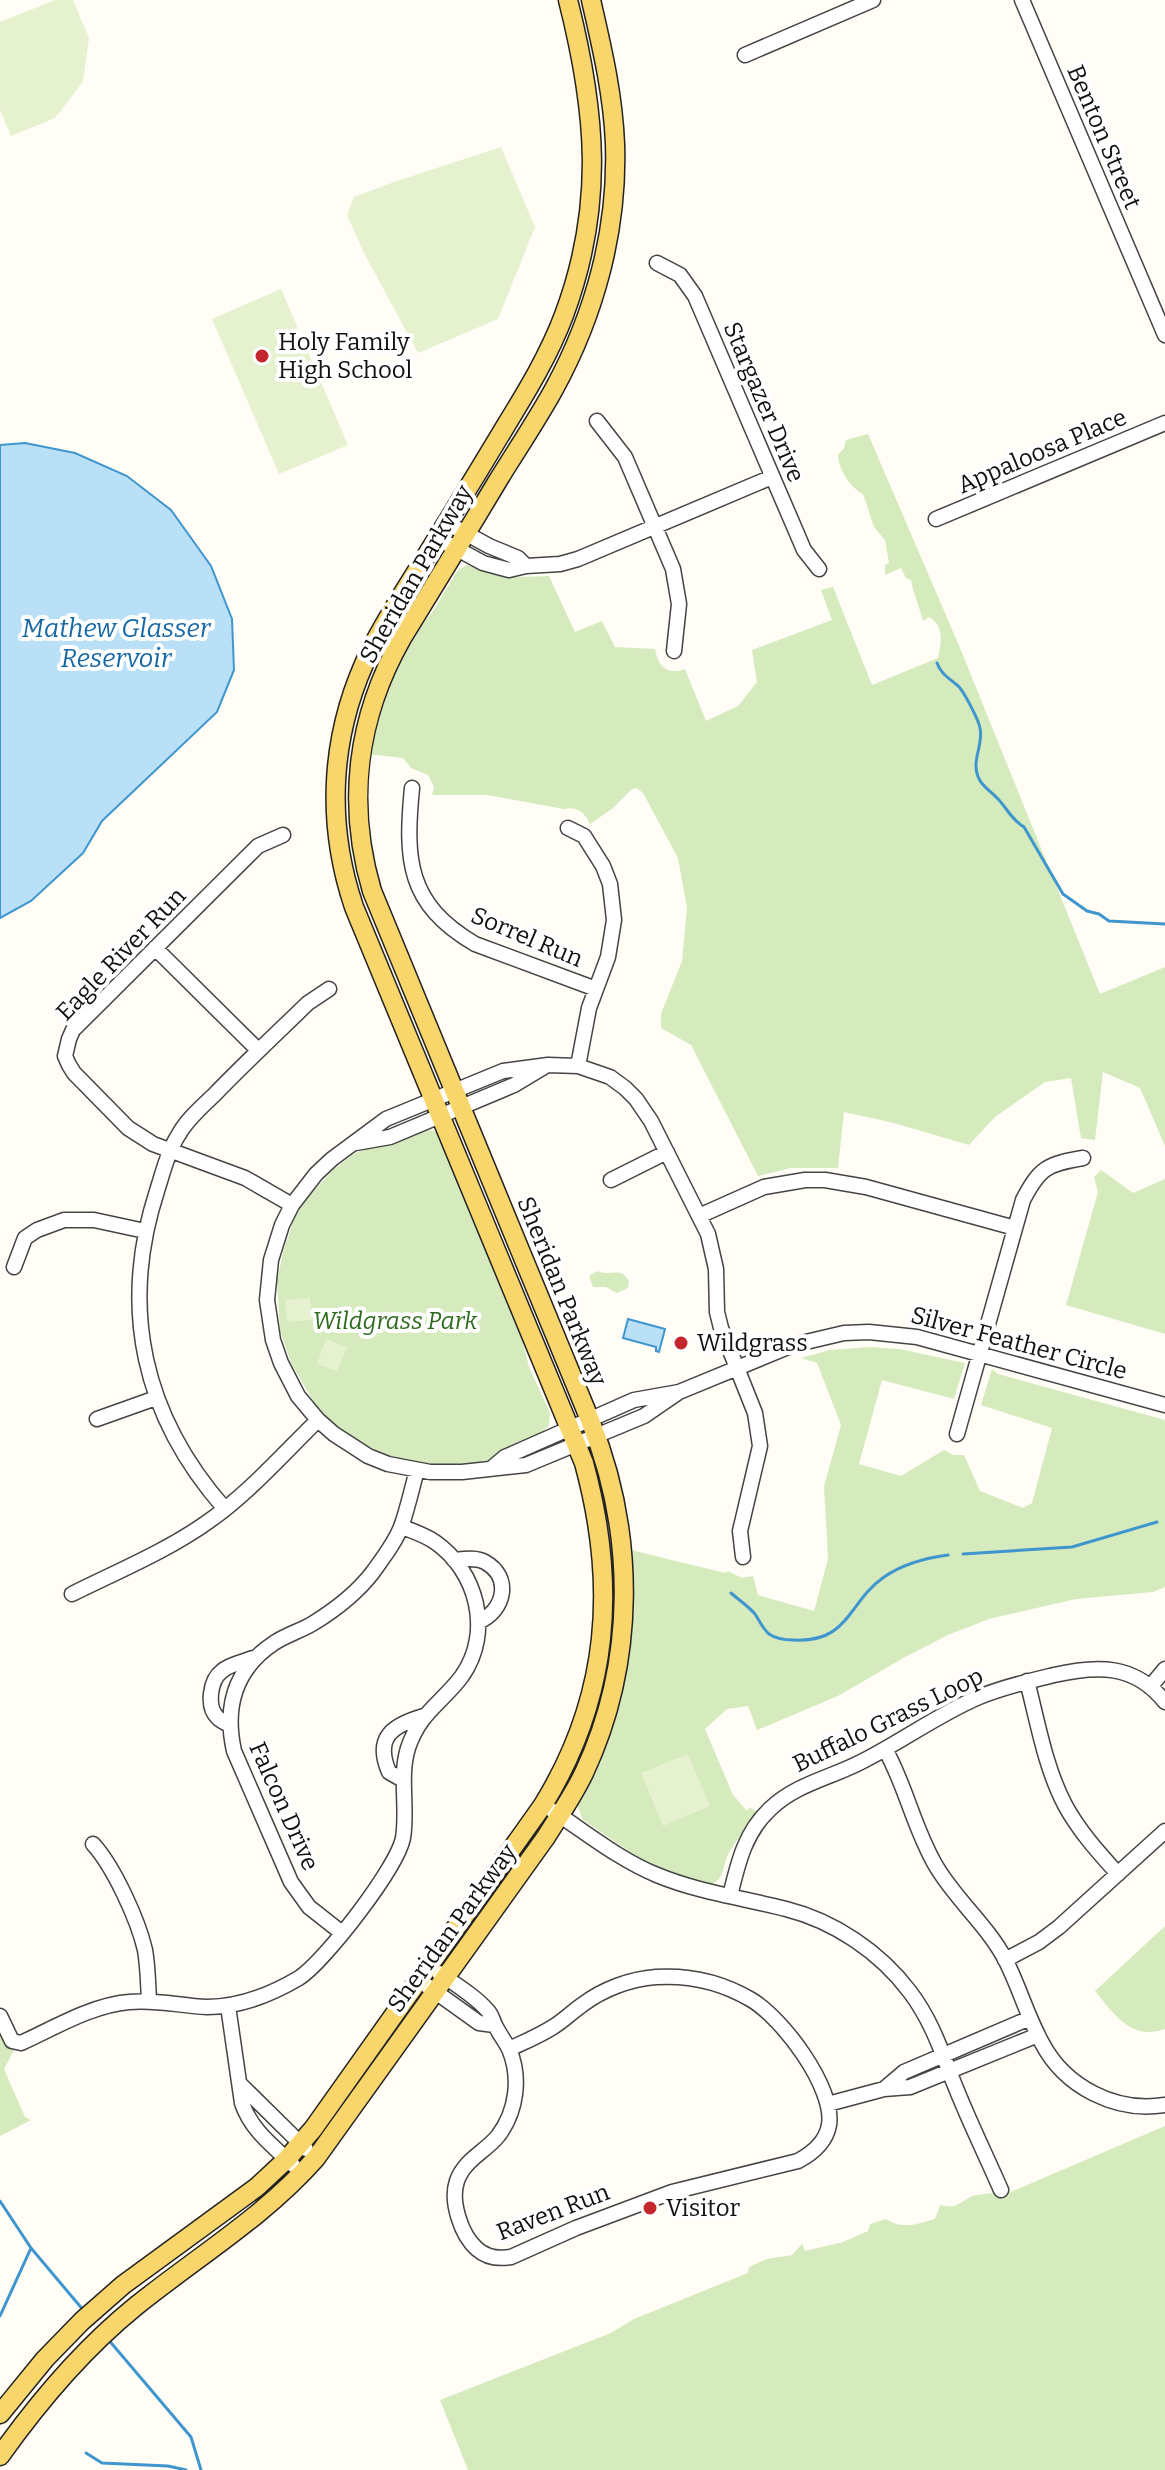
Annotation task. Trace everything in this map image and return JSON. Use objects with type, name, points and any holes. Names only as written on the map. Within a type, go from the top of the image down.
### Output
[{"type":"main road","name":"Sheridan Parkway","points":[[0,2414],[45,2359],[82,2321],[123,2285],[250,2193],[300,2145],[543,1805],[570,1755],[593,1684],[602,1635],[604,1592],[600,1535],[593,1498],[574,1436],[354,907],[339,852],[334,795],[342,727],[361,669],[543,362],[564,314],[582,252],[592,188],[592,133],[586,78],[568,0]]},
{"type":"main road","name":"Sheridan Parkway","points":[[0,2456],[67,2371],[135,2306],[241,2227],[316,2158],[560,1815],[583,1774],[604,1722],[615,1682],[621,1646],[624,1590],[621,1533],[614,1496],[593,1428],[372,891],[362,851],[357,797],[359,757],[378,687],[402,638],[562,374],[585,321],[600,272],[613,199],[615,144],[610,88],[591,0]]},
{"type":"street","points":[[745,55],[873,0]]},
{"type":"street","name":"Benton Street","points":[[1022,0],[1165,335]]},
{"type":"street","name":"Stargazer Drive","points":[[657,263],[680,275],[695,296],[804,550],[819,569]]},
{"type":"street","points":[[597,421],[625,457],[677,585],[678,623],[674,651]]},
{"type":"street","name":"Appaloosa Place","points":[[936,519],[1165,423]]},
{"type":"street","points":[[442,531],[461,542],[483,563],[509,570],[560,564],[772,477]]},
{"type":"street","name":"Sorrel Run","points":[[412,788],[407,833],[411,867],[425,898],[440,918],[475,944],[596,989]]},
{"type":"street","points":[[568,828],[584,836],[594,850],[603,866],[614,903],[613,939],[589,1008],[578,1066]]},
{"type":"street","name":"Eagle River Run","points":[[283,835],[258,846],[73,1030],[65,1056],[74,1073],[128,1128],[146,1140],[245,1178],[292,1205]]},
{"type":"street","points":[[155,948],[258,1050]]},
{"type":"street","points":[[225,1509],[186,1459],[167,1424],[147,1368],[139,1316],[145,1231],[170,1150],[186,1124],[258,1050],[308,1003],[329,989]]},
{"type":"street","points":[[417,1470],[368,1456],[334,1434],[298,1396],[273,1340],[269,1318],[268,1281],[282,1225],[292,1205],[316,1174],[386,1119],[437,1108],[457,1100],[503,1071],[548,1065],[578,1066],[610,1077],[636,1099],[667,1152],[713,1250],[717,1312],[755,1413],[760,1446],[740,1531],[743,1557]]},
{"type":"street","points":[[611,1180],[667,1152]]},
{"type":"street","points":[[957,1434],[1023,1200],[1040,1173],[1054,1163],[1083,1158]]},
{"type":"street","points":[[699,1216],[764,1187],[825,1180],[866,1187],[1015,1228]]},
{"type":"street","points":[[14,1267],[25,1238],[64,1220],[94,1220],[145,1231]]},
{"type":"street","name":"Silver Feather Circle","points":[[417,1470],[443,1473],[493,1467],[505,1457],[593,1428],[634,1400],[679,1392],[820,1337],[869,1332],[917,1337],[1165,1405]]},
{"type":"street","points":[[97,1419],[156,1398]]},
{"type":"street","points":[[72,1594],[184,1537],[225,1509],[318,1420]]},
{"type":"street","name":"Falcon Drive","points":[[229,1725],[216,1717],[213,1709],[211,1697],[217,1675],[225,1668],[253,1658],[276,1641],[311,1625],[342,1604],[373,1573],[402,1527],[417,1470]]},
{"type":"street","points":[[0,2016],[12,2041],[21,2043],[98,2009],[125,2002],[149,2000],[205,2007],[228,2006],[281,1987],[320,1961],[384,1877],[397,1855],[405,1822],[403,1780],[414,1730],[461,1677],[473,1657],[477,1639],[477,1598],[468,1579],[437,1543],[402,1527]]},
{"type":"street","points":[[454,1560],[483,1560],[499,1577],[501,1601],[495,1612],[478,1622]]},
{"type":"street","name":"Falcon Drive","points":[[253,1658],[240,1677],[230,1706],[229,1725],[234,1751],[291,1882],[309,1907],[342,1933]]},
{"type":"street","name":"Buffalo Grass Loop","points":[[730,1896],[746,1841],[768,1810],[797,1789],[885,1749],[966,1703],[1027,1681],[1094,1668],[1124,1673],[1150,1687],[1165,1702]]},
{"type":"street","points":[[1150,1687],[1165,1669]]},
{"type":"street","points":[[1027,1681],[1048,1764],[1065,1805],[1093,1846],[1118,1874]]},
{"type":"street","points":[[403,1780],[389,1772],[384,1753],[385,1742],[397,1725],[424,1716]]},
{"type":"street","points":[[885,1749],[899,1774],[934,1862],[1005,1960],[1038,2035],[1052,2058],[1063,2071],[1093,2093],[1132,2105],[1165,2105]]},
{"type":"street","points":[[543,1805],[656,1875],[812,1918],[855,1940],[884,1963],[923,2010],[1001,2190]]},
{"type":"street","points":[[1005,1960],[1059,1927],[1165,1831]]},
{"type":"street","points":[[93,1844],[107,1859],[137,1926],[144,1949],[149,2000]]},
{"type":"street","name":"Raven Run","points":[[424,1973],[490,2012],[509,2049],[516,2077],[511,2112],[497,2137],[459,2173],[454,2190],[458,2212],[471,2242],[492,2258],[511,2257],[588,2223],[672,2192],[798,2161],[812,2153],[826,2134],[830,2115],[828,2104]]},
{"type":"street","points":[[509,2049],[555,2027],[582,2005],[617,1986],[652,1978],[692,1978],[728,1988],[751,2000],[786,2030],[808,2061],[828,2104],[884,2089],[904,2072],[947,2063],[1038,2035]]},
{"type":"street","points":[[228,2006],[246,2116],[255,2129],[302,2174]]},
{"type":"street","points":[[947,2063],[1030,2018]]},
{"type":"street","points":[[241,2085],[316,2158]]},
{"type":"green space","points":[[55,0],[73,0],[89,38],[83,82],[55,118],[11,136],[0,110],[0,22]]},
{"type":"green space","points":[[501,147],[535,227],[498,319],[418,353],[347,215],[354,197]]},
{"type":"green space","points":[[281,289],[348,445],[279,474],[212,319]]},
{"type":"green space","points":[[868,434],[960,648],[1100,994],[1165,967],[1165,1146],[1140,1088],[1103,1072],[1095,1140],[1081,1138],[1071,1078],[1045,1082],[995,1117],[969,1145],[844,1112],[838,1168],[791,1168],[758,1176],[691,1045],[661,1028],[661,1014],[682,961],[687,908],[678,858],[643,793],[637,788],[632,789],[613,808],[590,824],[583,814],[573,809],[487,795],[432,795],[434,787],[428,775],[411,768],[403,758],[367,754],[378,709],[404,649],[433,611],[458,570],[467,565],[518,577],[549,576],[575,632],[602,621],[615,647],[655,649],[664,668],[673,671],[685,669],[706,721],[738,706],[757,682],[752,650],[832,620],[821,590],[833,587],[872,685],[938,658],[941,635],[938,625],[929,617],[923,621],[911,580],[906,578],[901,568],[885,575],[885,565],[889,563],[885,540],[874,527],[863,494],[849,482],[840,466],[838,455],[846,440]]},
{"type":"green space","name":"Wildgrass Park","points":[[425,1130],[439,1134],[519,1326],[529,1367],[550,1413],[549,1425],[542,1432],[488,1460],[460,1465],[438,1465],[390,1456],[334,1426],[314,1406],[291,1363],[280,1330],[277,1281],[291,1222],[306,1196],[355,1153]]},
{"type":"green space","points":[[1101,1170],[1133,1193],[1165,1179],[1165,1334],[1066,1305],[1098,1192],[1094,1177]]},
{"type":"green space","points":[[597,1271],[622,1274],[629,1281],[628,1288],[617,1293],[606,1287],[593,1287],[589,1276]]},
{"type":"green space","points":[[310,1298],[312,1320],[287,1322],[285,1300]]},
{"type":"green space","points":[[326,1339],[347,1347],[337,1371],[317,1364]]},
{"type":"green space","points":[[870,1347],[899,1349],[965,1363],[954,1399],[882,1380],[859,1464],[901,1476],[944,1450],[953,1455],[964,1455],[980,1491],[1023,1508],[1032,1503],[1052,1428],[981,1405],[992,1369],[998,1374],[1165,1420],[1165,1587],[1153,1592],[1076,1599],[989,1619],[948,1635],[838,1696],[757,1730],[748,1706],[727,1709],[705,1729],[733,1795],[747,1811],[750,1807],[758,1814],[733,1846],[722,1874],[712,1884],[666,1871],[583,1820],[578,1807],[578,1801],[595,1771],[616,1711],[627,1658],[633,1589],[631,1550],[725,1573],[728,1571],[742,1578],[753,1576],[758,1595],[814,1611],[828,1559],[824,1486],[841,1425],[817,1363],[801,1358],[830,1350]]},
{"type":"green space","points":[[688,1754],[710,1806],[663,1826],[641,1773]]},
{"type":"green space","points":[[1165,1926],[1165,2029],[1142,2031],[1124,2023],[1095,1991]]},
{"type":"green space","points":[[0,2016],[18,2043],[4,2069],[25,2117],[31,2120],[0,2136]]},
{"type":"green space","points":[[1165,2126],[1165,2470],[468,2470],[440,2400],[611,2333],[634,2319],[748,2273],[749,2267],[767,2259],[792,2255],[802,2244],[805,2251],[843,2242],[868,2231],[870,2224],[886,2219],[904,2225],[935,2219],[940,2205],[953,2206],[973,2196],[996,2192],[999,2197]]},
{"type":"water","name":"Mathew Glasser Reservoir","points":[[25,443],[75,453],[127,476],[171,510],[211,566],[232,619],[234,670],[217,712],[102,821],[83,853],[31,901],[0,918],[0,445]]},
{"type":"water","points":[[628,1319],[665,1329],[659,1352],[656,1347],[623,1338]]},
{"type":"waterway","points":[[937,663],[963,692],[979,724],[981,737],[976,765],[980,781],[1024,827],[1063,894],[1087,911],[1109,921],[1165,924]]},
{"type":"waterway","points":[[963,1554],[1072,1547],[1157,1522]]},
{"type":"waterway","points":[[731,1593],[755,1614],[771,1635],[787,1640],[812,1639],[837,1628],[872,1587],[891,1572],[914,1562],[948,1555]]},
{"type":"waterway","points":[[0,2201],[31,2248],[0,2316]]},
{"type":"waterway","points":[[31,2248],[84,2311]]},
{"type":"waterway","points":[[107,2338],[191,2437],[201,2470]]},
{"type":"waterway","points":[[86,2453],[102,2463],[168,2466],[186,2470]]},
{"type":"place","name":"Holy Family High School","points":[[262,356]]},
{"type":"place","name":"Wildgrass","points":[[681,1343]]},
{"type":"place","name":"Visitor","points":[[650,2208]]}]
